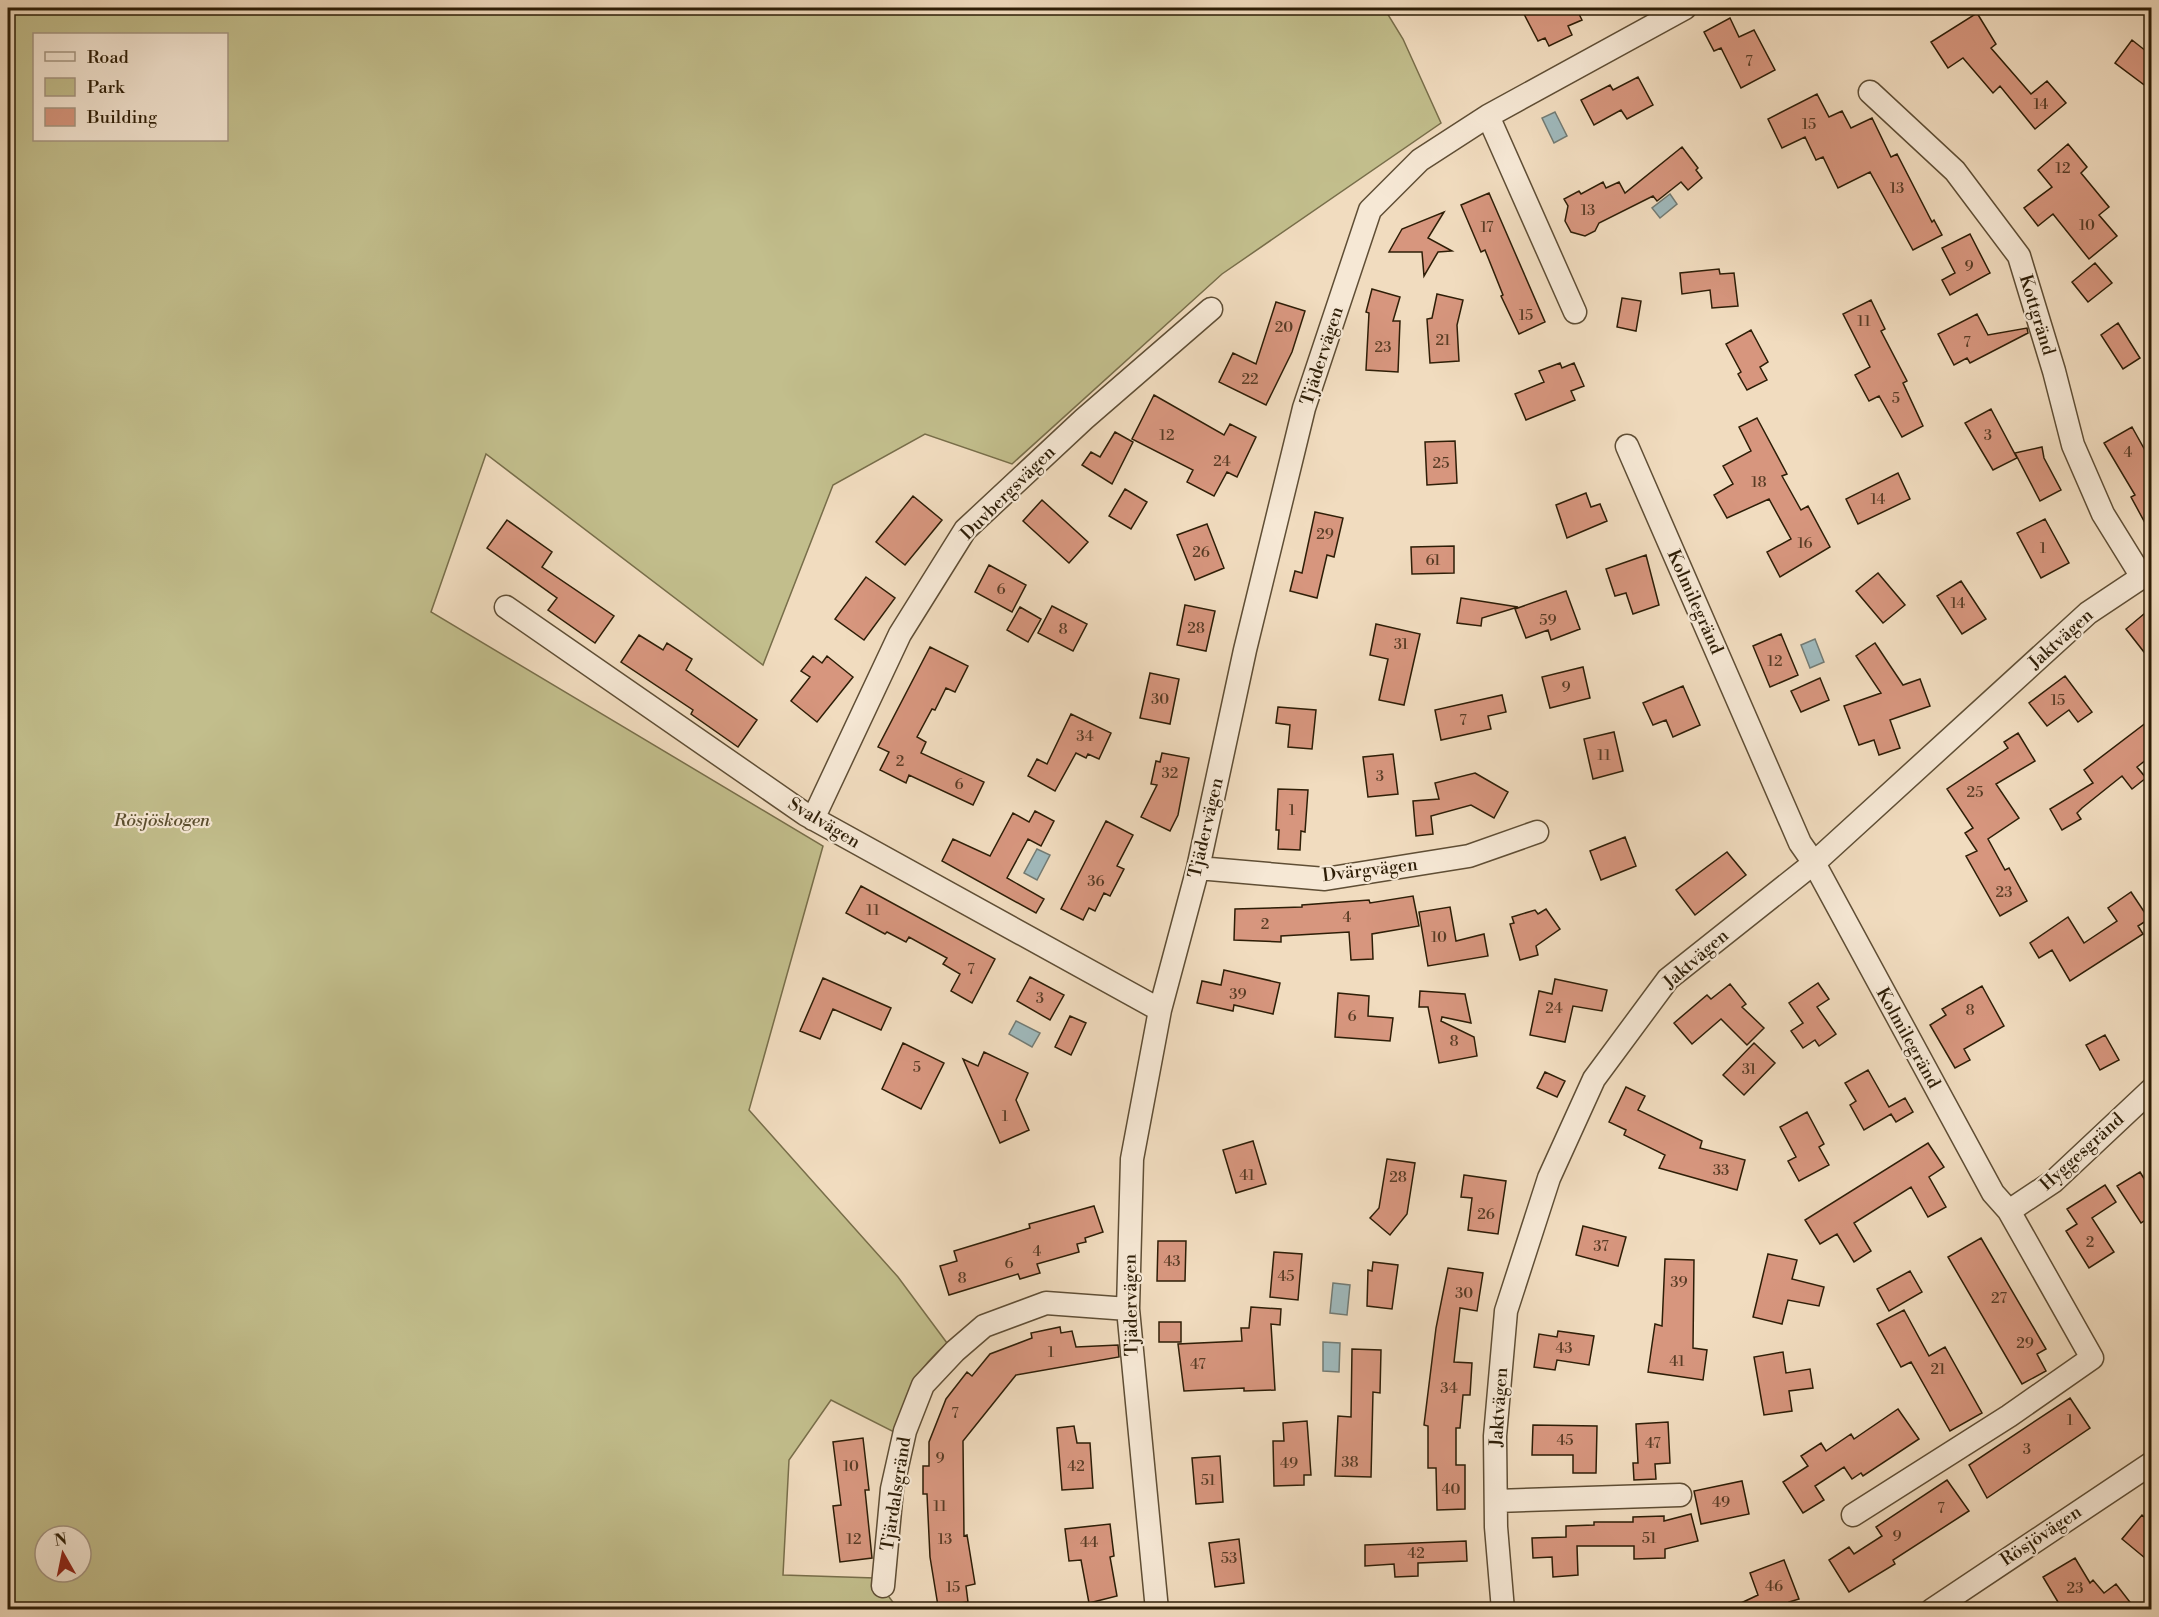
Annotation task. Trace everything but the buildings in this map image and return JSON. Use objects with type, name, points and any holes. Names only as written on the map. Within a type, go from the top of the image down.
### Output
[{"type":"street","name":"Tjädervägen","points":[[1157,1610],[1128,1309],[1132,1159],[1160,1010],[1198,868],[1245,650],[1304,408],[1370,210],[1420,160],[1488,116],[1685,8]]},
{"type":"street","name":"Kottgränd","points":[[1870,92],[1955,171],[2019,256],[2054,371],[2073,445],[2103,514],[2147,576]]},
{"type":"street","points":[[1488,116],[1575,312]]},
{"type":"street","name":"Duvbergsvägen","points":[[813,819],[900,634],[966,530],[1084,419],[1210,309]]},
{"type":"street","name":"Kolmilegränd","points":[[1627,446],[1800,843],[1814,863],[1993,1193],[2009,1211],[2092,1358],[2009,1416],[1853,1515]]},
{"type":"street","name":"Jaktvägen","points":[[1503,1610],[1496,1527],[1495,1436],[1506,1311],[1549,1178],[1594,1079],[1668,979],[1814,863],[2088,613],[2147,576]]},
{"type":"street","name":"Svalvägen","points":[[506,607],[813,819],[1160,1010]]},
{"type":"street","name":"Dvärgvägen","points":[[1198,868],[1325,879],[1469,856],[1537,832]]},
{"type":"street","name":"Hyggesgränd","points":[[2009,1211],[2054,1181],[2151,1089]]},
{"type":"street","name":"Tjärdalsgränd","points":[[883,1586],[892,1489],[905,1431],[923,1385],[955,1351],[984,1326],[1046,1304],[1128,1309]]},
{"type":"street","name":"Rösjövägen","points":[[1932,1610],[2151,1463]]},
{"type":"street","points":[[1496,1501],[1680,1496]]},
{"type":"green space","name":"Rösjöskogen","points":[[8,8],[1384,8],[1403,39],[1441,123],[1222,274],[1012,464],[925,434],[833,485],[763,665],[486,454],[431,612],[823,846],[749,1110],[898,1277],[947,1343],[926,1364],[913,1383],[894,1432],[831,1400],[789,1460],[783,1575],[875,1578],[898,1609],[8,1610]]},
{"type":"water","points":[[1555,112],[1567,136],[1554,143],[1542,118]]},
{"type":"water","points":[[1670,194],[1677,204],[1660,218],[1652,208]]},
{"type":"water","points":[[1815,639],[1824,662],[1810,668],[1801,645]]},
{"type":"water","points":[[1037,849],[1050,855],[1037,880],[1024,873]]},
{"type":"water","points":[[1016,1021],[1040,1033],[1032,1047],[1009,1034]]},
{"type":"water","points":[[1333,1283],[1350,1285],[1347,1315],[1330,1313]]},
{"type":"water","points":[[1323,1342],[1340,1343],[1339,1372],[1323,1371]]}]
